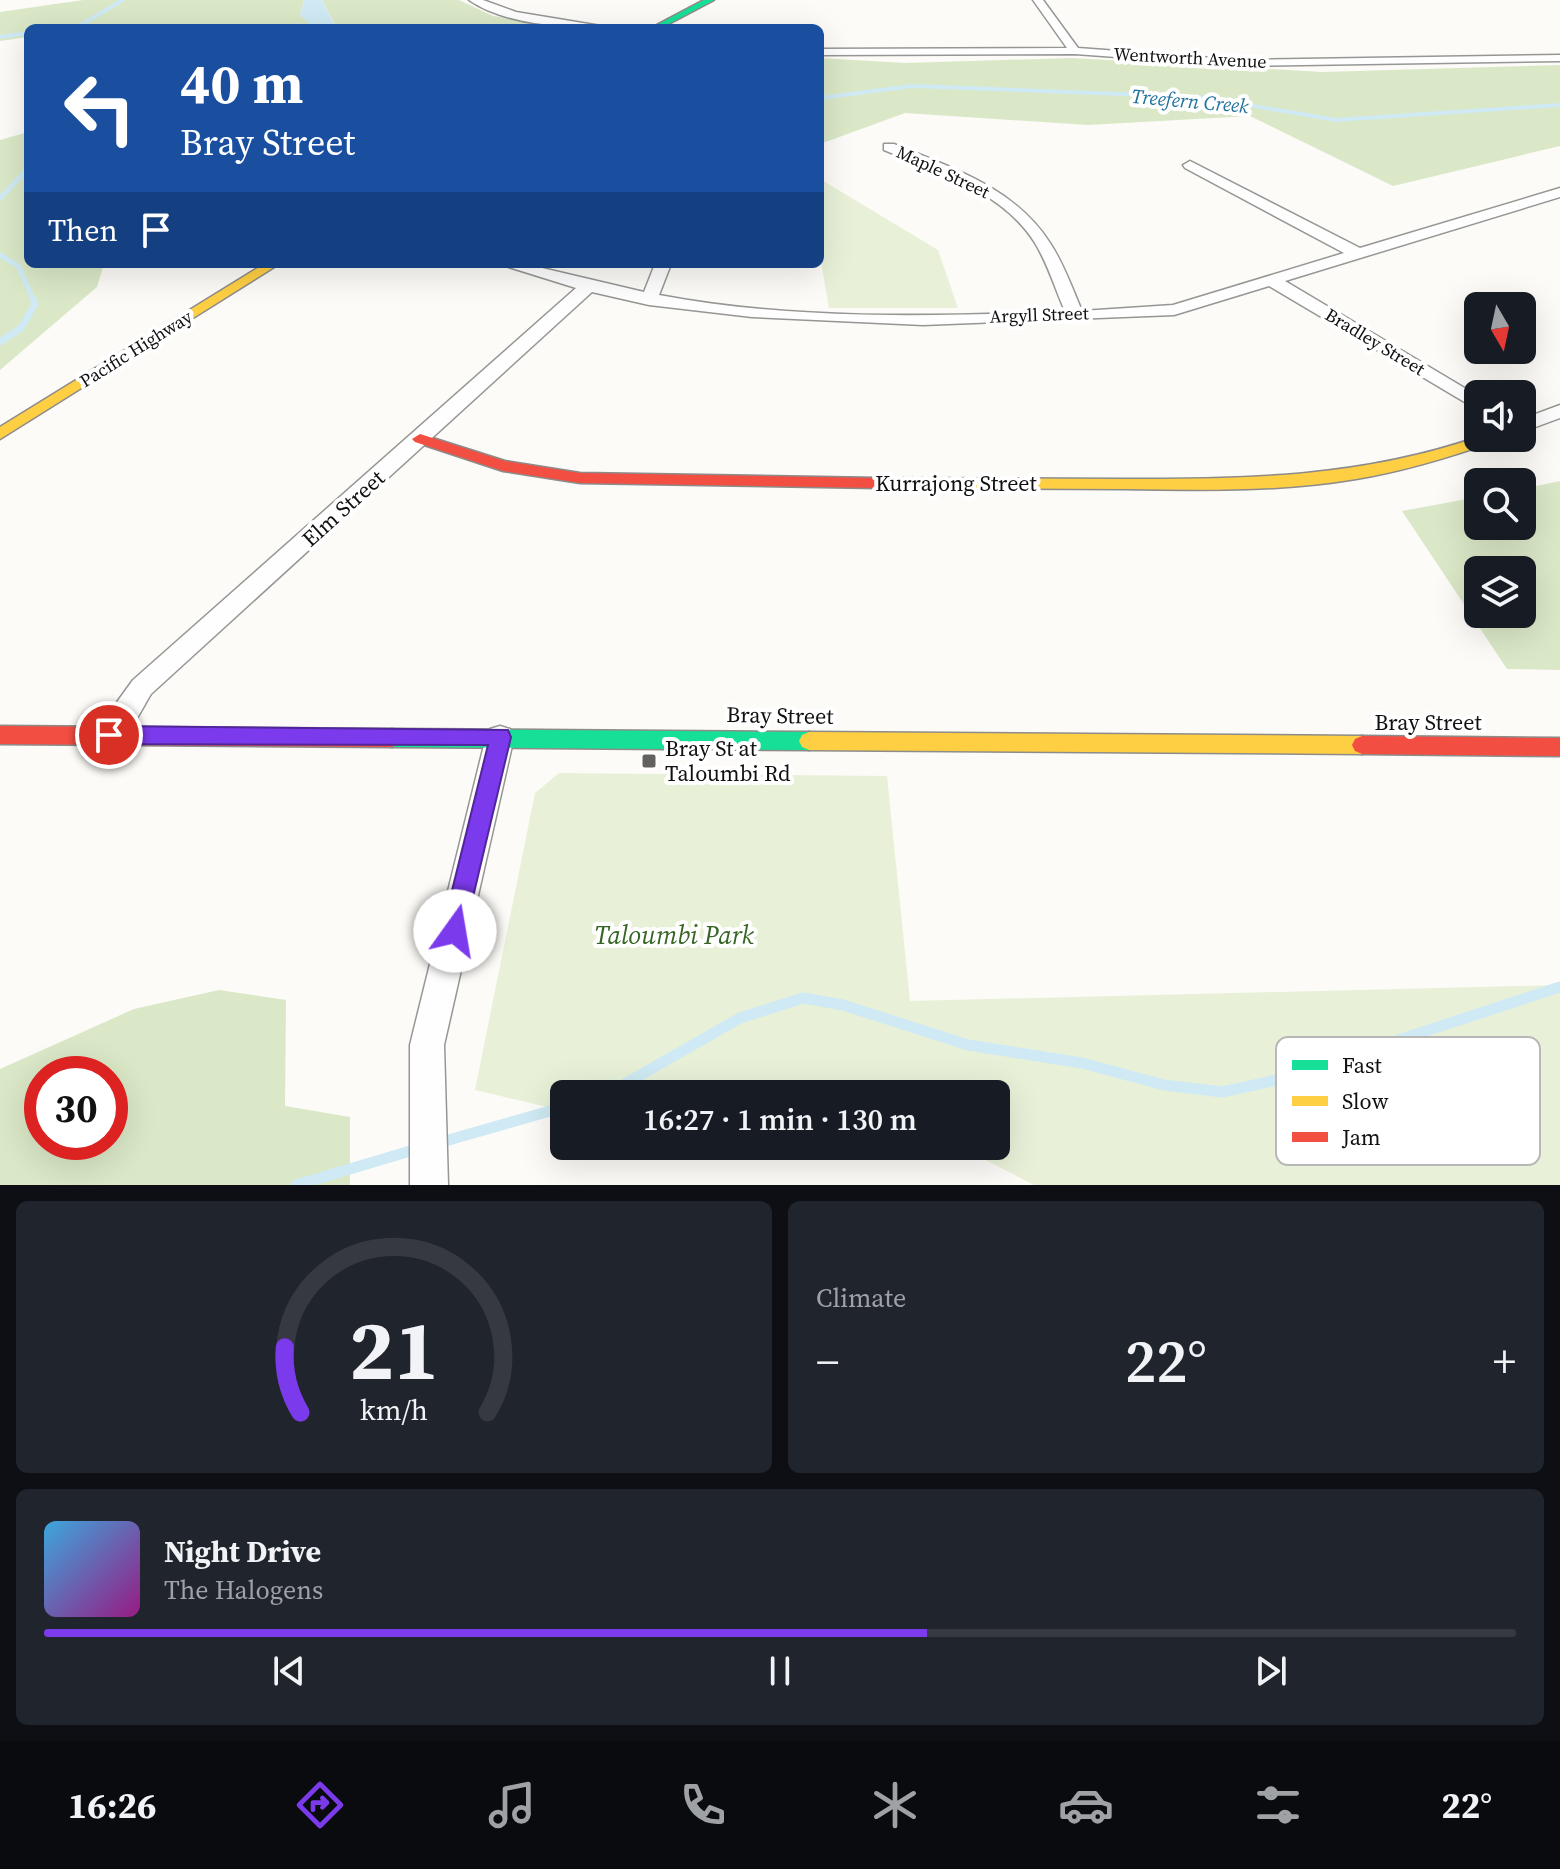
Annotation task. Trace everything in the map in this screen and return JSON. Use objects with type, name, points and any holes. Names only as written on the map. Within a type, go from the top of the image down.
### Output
[{"type":"main road","points":[[663,24],[710,0]]},
{"type":"main road","points":[[686,24],[731,0]]},
{"type":"main road","name":"Pacific Highway","points":[[198,288],[231,268]]},
{"type":"main road","name":"Pacific Highway","points":[[0,434],[267,268]]},
{"type":"main road","name":"Kurrajong Street","points":[[420,439],[503,466],[580,478],[714,482],[1268,485],[1317,482],[1409,467],[1464,448]]},
{"type":"main road","name":"Bray Street","points":[[0,735],[1560,747]]},
{"type":"street","points":[[474,0],[514,15],[579,24]]},
{"type":"street","points":[[1038,0],[1075,51]]},
{"type":"street","name":"Wentworth Avenue","points":[[824,52],[1075,51],[1240,63],[1560,58]]},
{"type":"street","name":"Maple Street","points":[[889,147],[965,179],[1014,209],[1039,236],[1075,314]]},
{"type":"street","points":[[1190,165],[1359,254]]},
{"type":"street","name":"Argyll Street","points":[[520,268],[587,288],[649,300],[753,312],[938,318],[1174,310],[1560,192]]},
{"type":"street","points":[[554,279],[571,268]]},
{"type":"street","points":[[649,300],[661,268]]},
{"type":"street","name":"Bradley Street","points":[[1272,281],[1464,396]]},
{"type":"street","name":"Elm Street","points":[[109,735],[142,687],[587,288]]},
{"type":"street","points":[[1536,420],[1560,411]]},
{"type":"street","points":[[429,1185],[427,1045],[500,737]]},
{"type":"green space","points":[[83,0],[304,0],[300,15],[311,24],[24,24],[24,38],[0,41],[0,12]]},
{"type":"green space","points":[[322,0],[459,0],[493,16],[532,22],[529,24],[334,24]]},
{"type":"green space","points":[[824,58],[905,63],[1072,58],[1323,72],[1560,65],[1560,146],[1393,186],[1250,116],[1088,125],[905,113],[824,143]]},
{"type":"green space","points":[[24,133],[24,268],[103,268],[97,287],[0,370],[0,140]]},
{"type":"green space","points":[[824,181],[938,250],[958,308],[829,308],[822,268]]},
{"type":"green space","points":[[1560,481],[1560,670],[1507,669],[1480,628],[1536,628],[1536,556],[1464,556],[1464,604],[1402,511],[1464,500],[1464,540],[1536,540],[1536,486]]},
{"type":"green space","name":"Taloumbi Park","points":[[559,773],[887,776],[910,1001],[1560,985],[1560,1185],[1034,1185],[986,1160],[1010,1160],[1010,1080],[550,1080],[550,1108],[475,1090],[535,793]]},
{"type":"green space","points":[[219,990],[286,1000],[285,1106],[350,1117],[350,1185],[0,1185],[0,1069],[24,1058],[24,1160],[128,1160],[128,1056],[29,1056],[134,1009]]},
{"type":"water","points":[[304,0],[322,0],[334,24],[311,24],[300,15]]},
{"type":"waterway","points":[[82,24],[123,0]]},
{"type":"waterway","points":[[0,37],[24,34]]},
{"type":"waterway","name":"Treefern Creek","points":[[824,97],[912,86],[1200,97],[1336,120],[1560,105]]},
{"type":"waterway","points":[[0,198],[24,173]]},
{"type":"waterway","points":[[0,255],[18,266],[34,301]]},
{"type":"waterway","points":[[0,342],[21,328],[35,304],[33,299]]},
{"type":"waterway","points":[[1407,1037],[1560,987]]},
{"type":"waterway","points":[[632,1080],[740,1018],[803,998],[843,1005],[968,1045],[1082,1063],[1164,1085],[1222,1092],[1276,1080]]},
{"type":"waterway","points":[[438,1143],[550,1111]]},
{"type":"waterway","points":[[296,1185],[417,1149]]},
{"type":"traffic: fast","points":[[663,24],[710,0]]},
{"type":"traffic: fast","points":[[392,738],[809,741]]},
{"type":"traffic: slow","points":[[0,434],[267,268]]},
{"type":"traffic: slow","points":[[877,483],[1267,483],[1355,474],[1399,466],[1464,447]]},
{"type":"traffic: slow","points":[[809,741],[1362,745]]},
{"type":"traffic: jam","points":[[420,439],[503,466],[580,478],[877,483]]},
{"type":"traffic: jam","points":[[0,735],[392,738]]},
{"type":"traffic: jam","points":[[1362,745],[1560,747]]},
{"type":"place","name":"Bray St at Taloumbi Rd","points":[[649,761]]},
{"type":"route","points":[[109,735],[500,737],[455,931]]}]
